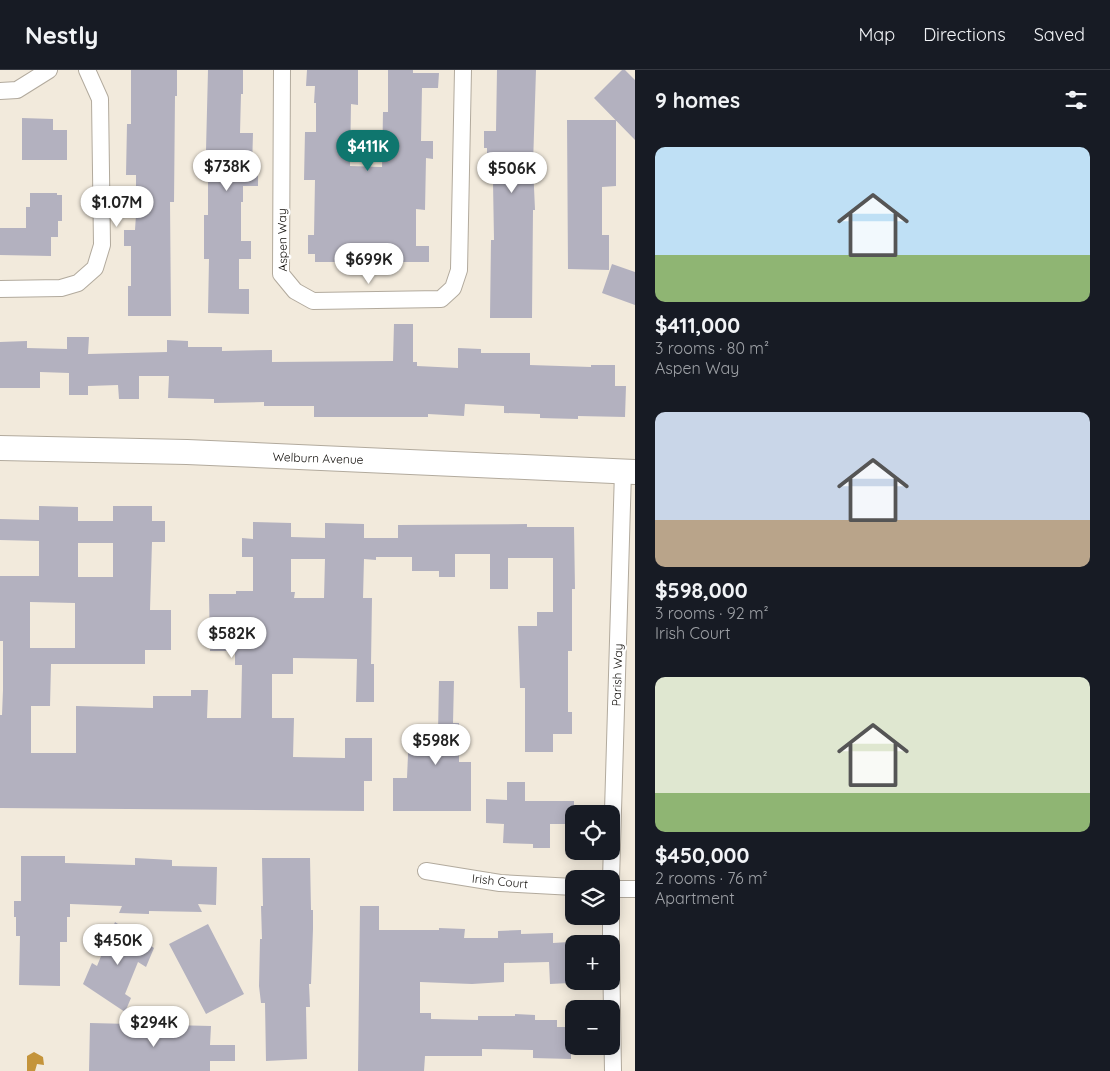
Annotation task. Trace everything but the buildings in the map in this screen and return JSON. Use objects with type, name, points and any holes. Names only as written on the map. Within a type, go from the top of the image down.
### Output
[{"type":"main road","name":"Welburn Avenue","points":[[0,448],[187,452],[629,472]]},
{"type":"street","points":[[0,91],[17,90],[48,70]]},
{"type":"street","points":[[0,289],[61,288],[78,283],[95,268],[102,245],[100,99],[88,70]]},
{"type":"street","name":"Aspen Way","points":[[282,70],[281,274],[295,292],[313,301],[402,301],[440,300],[453,288],[459,270],[463,70]]},
{"type":"street","name":"Parish Way","points":[[611,870],[629,472]]},
{"type":"street","name":"Irish Court","points":[[426,871],[500,883],[565,887]]},
{"type":"street","points":[[620,889],[635,889]]},
{"type":"street","points":[[612,990],[613,1071]]},
{"type":"shaded area","points":[[34,1052],[43,1057],[44,1065],[37,1064],[35,1071],[27,1071],[27,1056]]}]
